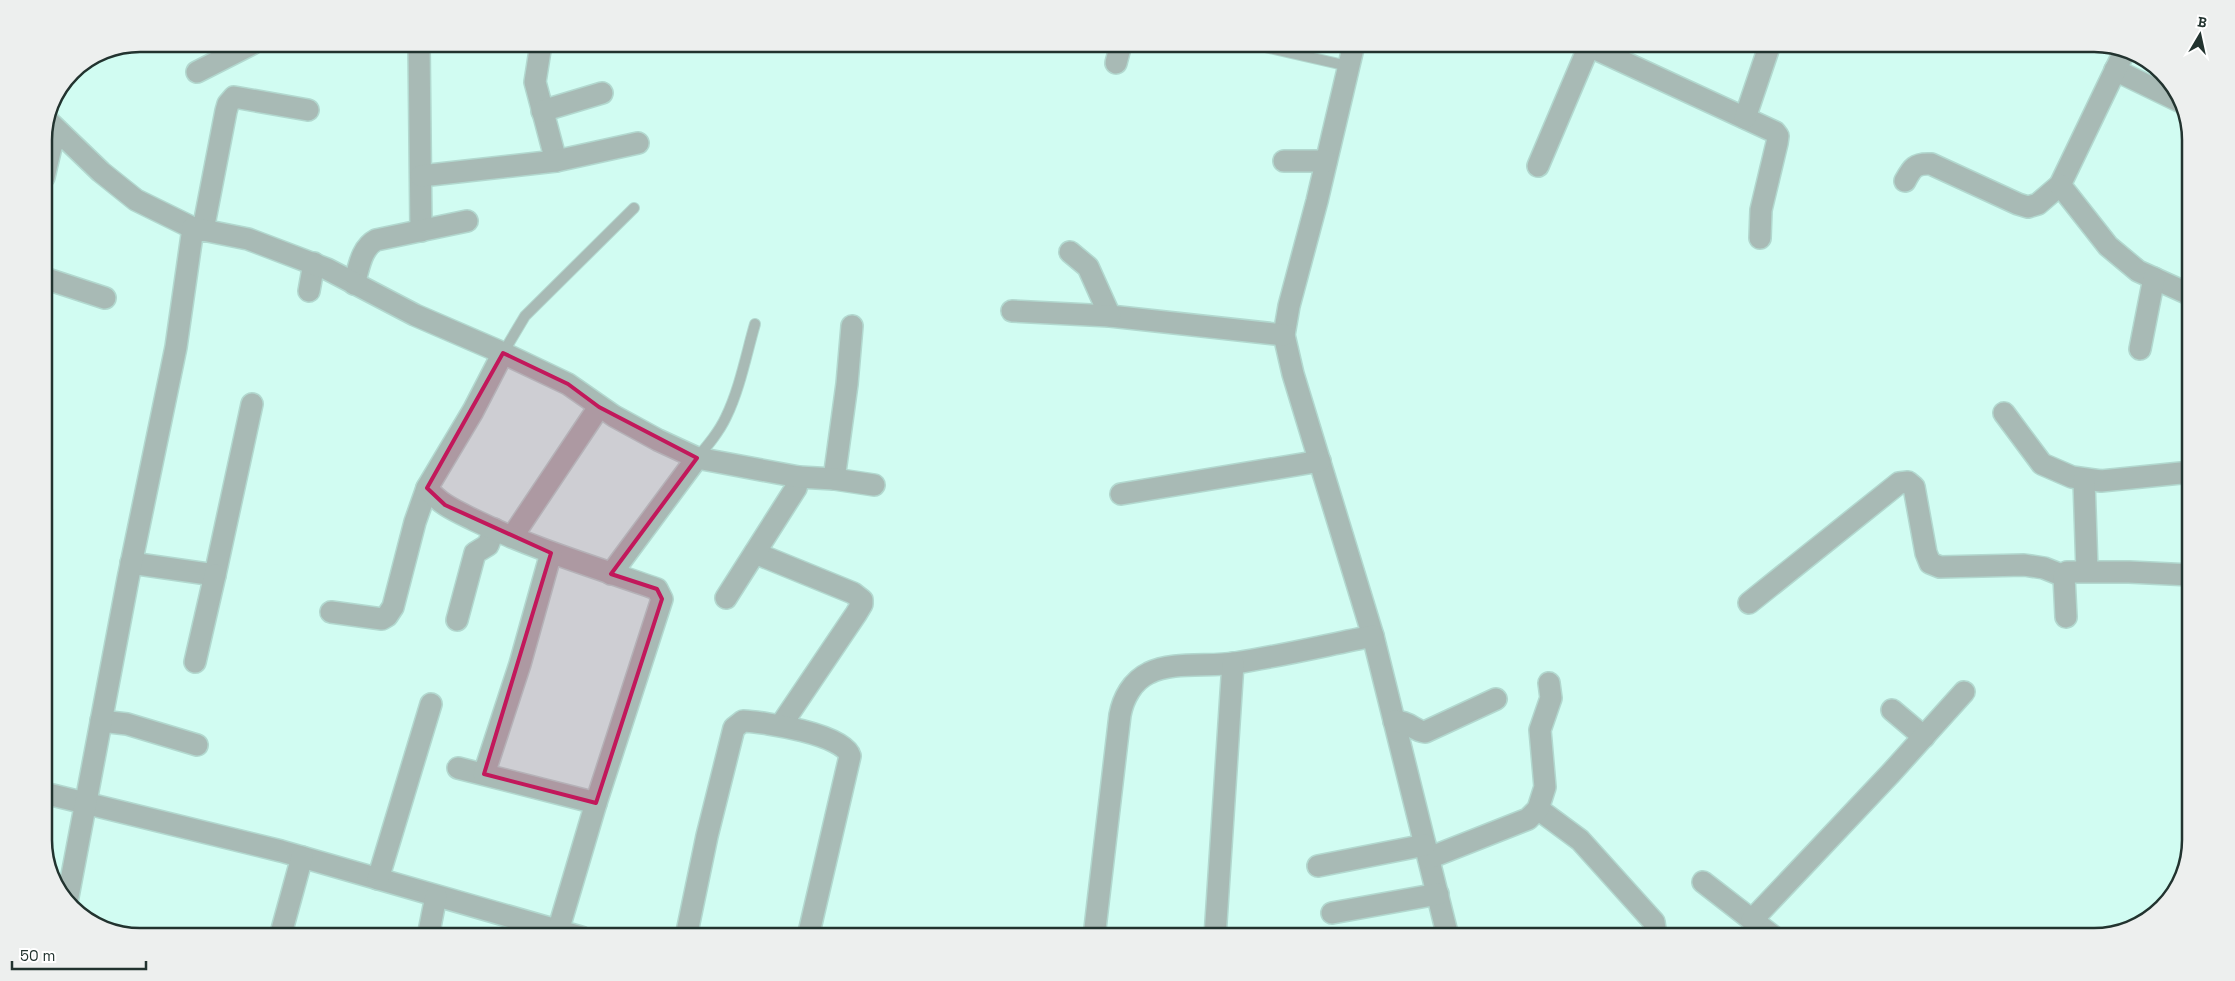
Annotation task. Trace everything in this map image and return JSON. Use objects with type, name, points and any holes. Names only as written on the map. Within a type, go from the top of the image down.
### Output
[{"type":"street","points":[[197,72],[236,52]]},
{"type":"street","points":[[419,52],[421,231]]},
{"type":"street","points":[[540,52],[535,82],[556,161]]},
{"type":"street","points":[[1352,52],[1326,161],[1288,306],[1284,334],[1288,355],[1373,636],[1446,928]]},
{"type":"street","points":[[1538,166],[1584,52]]},
{"type":"street","points":[[1602,52],[1775,132],[1778,136],[1761,210],[1760,238]]},
{"type":"street","points":[[1745,118],[1767,52]]},
{"type":"street","points":[[1904,181],[1912,167],[1920,164],[1931,164],[2028,207],[2038,204],[2060,185],[2122,57]]},
{"type":"street","points":[[2116,70],[2171,97]]},
{"type":"street","points":[[542,111],[602,93]]},
{"type":"street","points":[[68,891],[198,229],[226,111],[230,99],[234,97],[308,110]]},
{"type":"street","points":[[54,128],[101,172],[136,200],[198,229],[248,239],[314,263],[415,315],[503,353],[568,384],[599,407],[658,440],[697,458],[799,477],[834,479],[874,485]]},
{"type":"street","points":[[421,176],[556,161],[638,143]]},
{"type":"street","points":[[1284,161],[1326,161]]},
{"type":"street","points":[[2060,185],[2108,246],[2138,271],[2182,291]]},
{"type":"street","points":[[354,284],[365,249],[376,240],[467,221]]},
{"type":"street","points":[[1070,252],[1088,267],[1110,316]]},
{"type":"street","points":[[308,291],[314,263]]},
{"type":"street","points":[[2140,350],[2154,278]]},
{"type":"street","points":[[53,281],[105,298]]},
{"type":"street","points":[[1012,311],[1110,316],[1284,334]]},
{"type":"street","points":[[834,479],[847,384],[852,326]]},
{"type":"street","points":[[331,612],[382,619],[391,612],[421,502],[427,488],[473,411],[503,353]]},
{"type":"street","points":[[195,662],[252,404]]},
{"type":"street","points":[[457,620],[475,553],[503,533],[599,407]]},
{"type":"street","points":[[2004,413],[2042,464],[2072,477],[2101,481],[2182,473]]},
{"type":"street","points":[[611,574],[697,458]]},
{"type":"street","points":[[1121,494],[1320,462]]},
{"type":"street","points":[[726,598],[796,488],[799,477]]},
{"type":"street","points":[[2084,480],[2087,571]]},
{"type":"street","points":[[1749,603],[1899,483],[1908,482],[1914,488],[1926,553],[1930,563],[1940,567],[2024,565],[2044,568],[2064,576]]},
{"type":"street","points":[[427,488],[434,497],[445,505],[503,533],[551,553],[657,589],[662,599],[596,803],[559,928]]},
{"type":"street","points":[[484,774],[520,664],[551,553]]},
{"type":"street","points":[[755,553],[853,593],[862,600],[862,604],[856,614],[781,724]]},
{"type":"street","points":[[131,563],[215,575]]},
{"type":"street","points":[[2066,617],[2064,576],[2066,572],[2182,575]]},
{"type":"street","points":[[1095,928],[1120,716],[1124,699],[1148,673],[1171,667],[1233,663],[1373,636]]},
{"type":"street","points":[[1216,928],[1233,663]]},
{"type":"street","points":[[1318,866],[1427,851],[1528,819],[1538,809],[1545,787],[1540,730],[1551,698],[1550,683]]},
{"type":"street","points":[[1752,920],[1964,692]]},
{"type":"street","points":[[1394,721],[1410,723],[1415,728],[1425,732],[1496,699]]},
{"type":"street","points":[[378,879],[431,704]]},
{"type":"street","points":[[1892,710],[1924,737]]},
{"type":"street","points":[[101,721],[127,724],[198,745]]},
{"type":"street","points":[[688,928],[707,836],[734,728],[743,721],[781,724],[839,743],[845,746],[850,756],[810,928]]},
{"type":"street","points":[[458,768],[596,803]]},
{"type":"street","points":[[53,795],[302,857],[548,928]]},
{"type":"street","points":[[1538,809],[1580,840],[1654,922],[1655,928]]},
{"type":"street","points":[[282,928],[302,857]]},
{"type":"street","points":[[1703,882],[1762,928]]},
{"type":"street","points":[[1332,913],[1438,894]]},
{"type":"street","points":[[430,928],[436,896]]},
{"type":"lane","points":[[1287,52],[1348,66]]},
{"type":"lane","points":[[503,353],[525,316],[634,208]]},
{"type":"lane","points":[[697,458],[714,438],[726,418],[738,387],[755,324]]},
{"type":"highlighted area","points":[[503,353],[568,384],[599,407],[697,458],[611,574],[657,589],[662,599],[596,803],[484,774],[551,553],[445,505],[427,488]]}]
